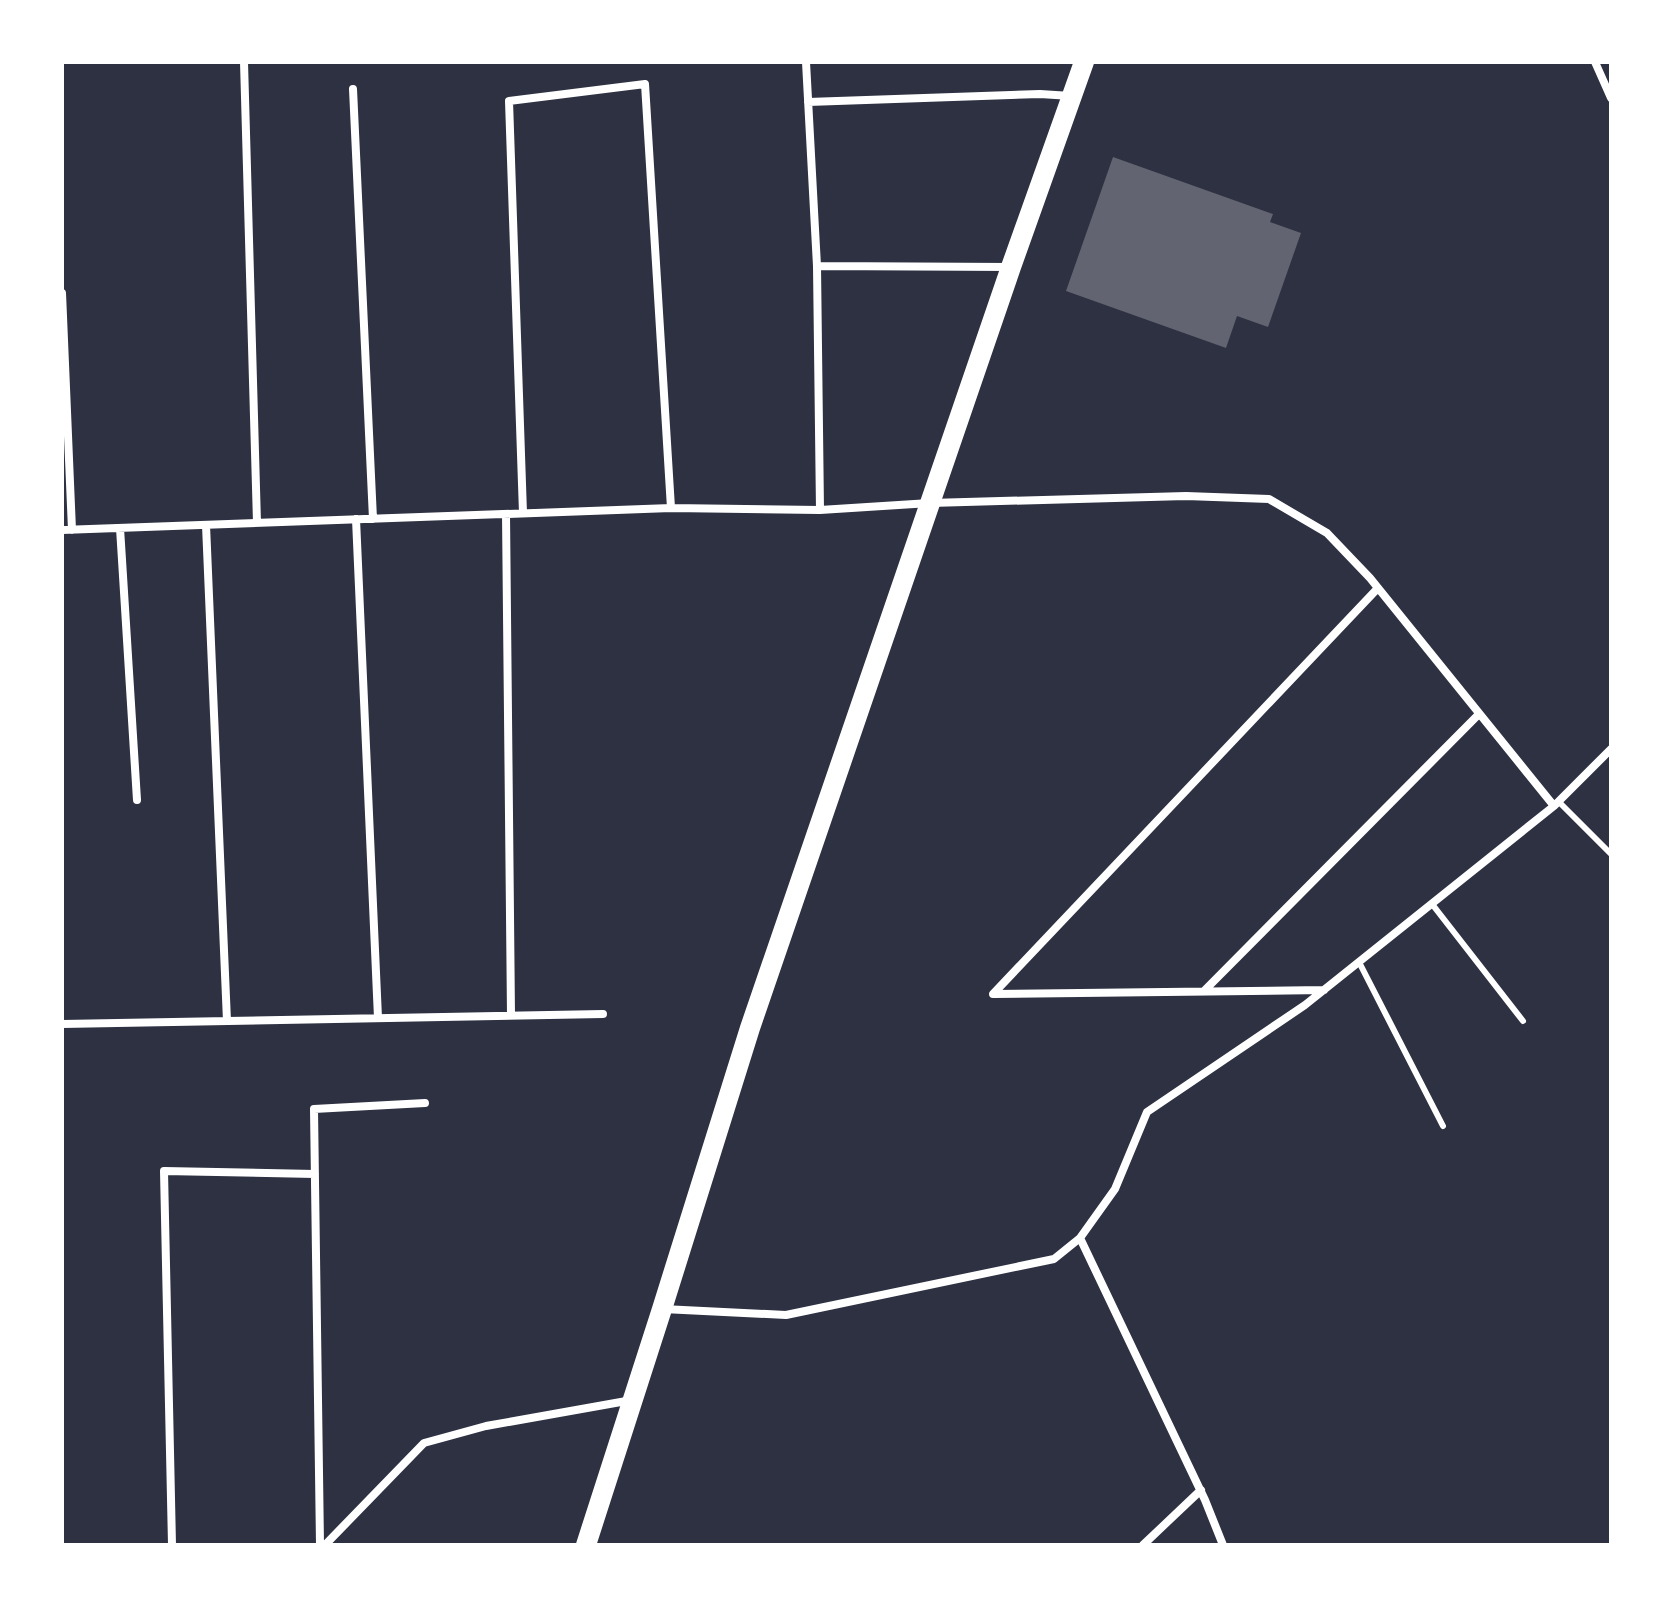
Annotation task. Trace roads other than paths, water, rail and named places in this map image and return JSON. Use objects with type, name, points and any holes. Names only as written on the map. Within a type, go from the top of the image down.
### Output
[{"type":"main road","points":[[586,1545],[750,1028],[1084,62]]},
{"type":"street","points":[[244,62],[257,523]]},
{"type":"street","points":[[806,62],[817,266],[820,510]]},
{"type":"street","points":[[1595,62],[1611,98]]},
{"type":"street","points":[[523,513],[509,101],[645,84],[671,508]]},
{"type":"street","points":[[353,89],[373,519]]},
{"type":"street","points":[[808,102],[1040,94],[1072,96]]},
{"type":"street","points":[[817,266],[1011,267]]},
{"type":"street","points":[[62,293],[67,530],[671,508],[820,510],[930,503],[1186,496],[1269,499],[1327,533],[1378,588],[1479,714],[1557,804]]},
{"type":"street","points":[[506,514],[511,1015]]},
{"type":"street","points":[[356,519],[378,1018]]},
{"type":"street","points":[[206,525],[227,1021]]},
{"type":"street","points":[[120,528],[137,800]]},
{"type":"street","points":[[1324,990],[993,994],[1378,588]]},
{"type":"street","points":[[1204,991],[1479,714]]},
{"type":"street","points":[[662,1309],[786,1315],[1054,1259],[1080,1238],[1115,1189],[1147,1112],[1305,1005],[1557,804],[1611,749]]},
{"type":"street","points":[[62,1024],[603,1014]]},
{"type":"street","points":[[322,1545],[314,1109],[425,1103]]},
{"type":"street","points":[[172,1545],[164,1171],[315,1174]]},
{"type":"street","points":[[1080,1238],[1201,1490],[1223,1545]]},
{"type":"street","points":[[322,1545],[424,1443],[486,1426],[633,1399]]},
{"type":"street","points":[[1143,1545],[1201,1490]]},
{"type":"lane","points":[[1557,804],[1611,854]]},
{"type":"lane","points":[[1432,904],[1523,1021]]},
{"type":"lane","points":[[1359,962],[1443,1126]]}]
